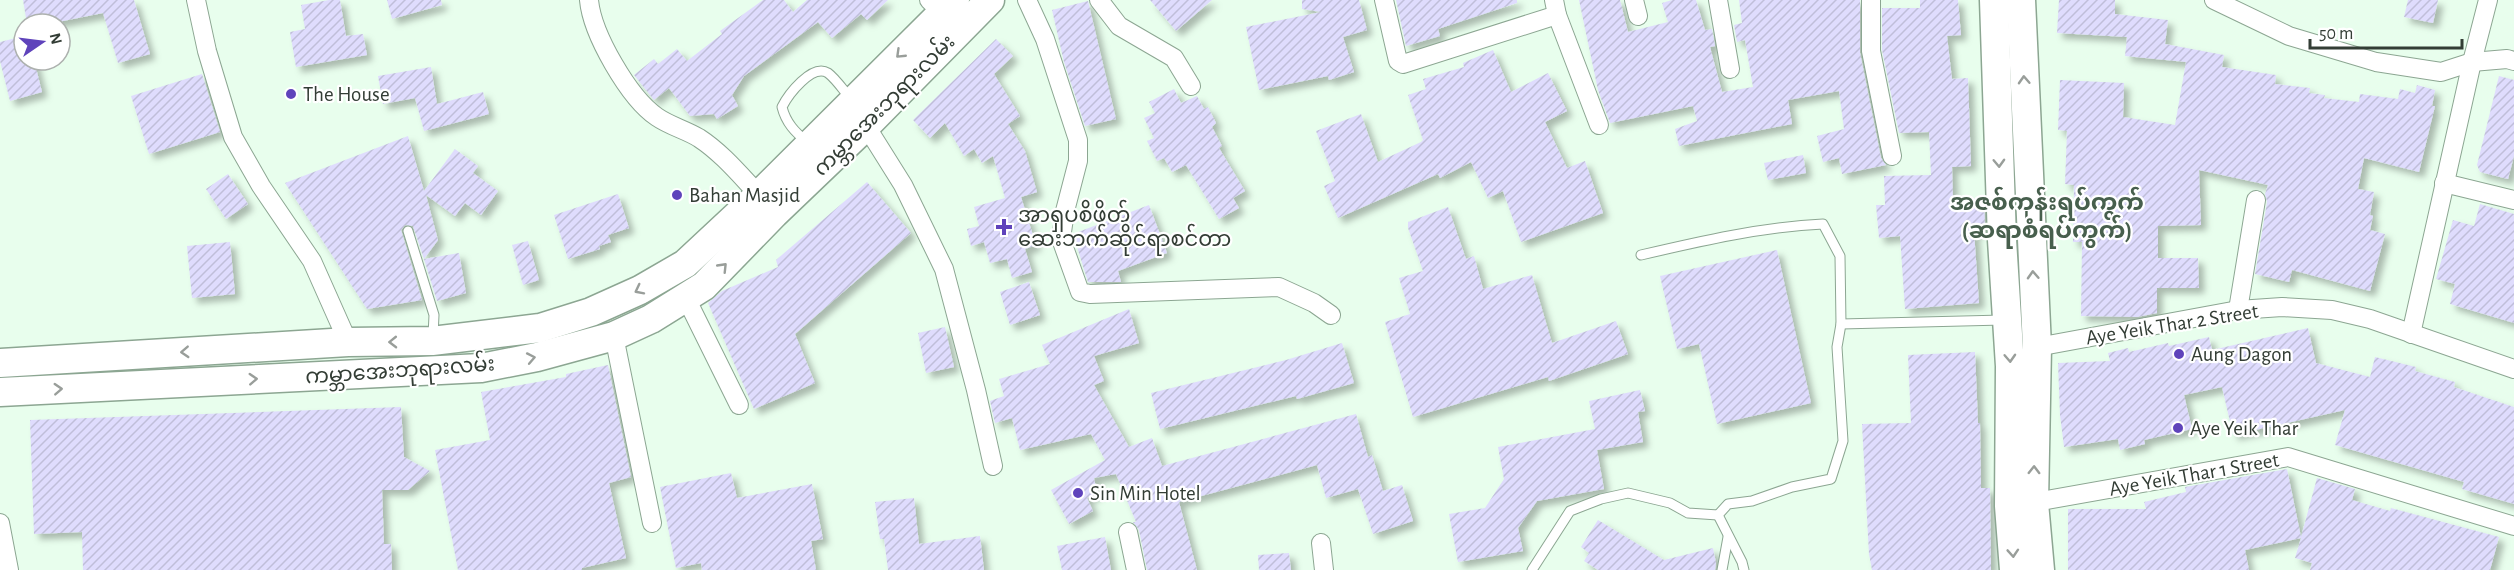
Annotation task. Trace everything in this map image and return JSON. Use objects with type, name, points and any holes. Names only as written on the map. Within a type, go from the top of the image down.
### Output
[{"type":"main road","name":"ကမ္ဘာအေးဘုရားလမ်း","points":[[0,392],[481,368],[537,357],[614,336],[651,319],[704,286],[990,0]]},
{"type":"main road","points":[[1994,0],[2002,240],[2010,366],[2022,505],[2040,570]]},
{"type":"main road","points":[[2014,570],[2037,347],[2021,0]]},
{"type":"main road","name":"ကမ္ဘာအေးဘုရားလမ်း","points":[[0,363],[348,342],[432,341],[493,336],[540,328],[591,312],[639,290],[685,264],[810,144],[942,4]]},
{"type":"street","points":[[196,0],[207,51],[233,137],[261,186],[312,261],[348,342]]},
{"type":"street","points":[[589,0],[598,32],[626,86],[640,103],[658,118],[698,137],[725,159],[759,195]]},
{"type":"street","points":[[1027,0],[1046,39],[1078,140],[1078,161],[1065,211],[1061,239],[1080,292],[1090,294],[1279,287],[1314,303],[1331,315]]},
{"type":"street","points":[[1099,0],[1119,26],[1174,58],[1191,86]]},
{"type":"street","points":[[1384,0],[1398,61],[1403,64],[1556,7],[1599,124]]},
{"type":"street","points":[[1718,0],[1730,69]]},
{"type":"street","points":[[1871,0],[1871,51],[1892,156]]},
{"type":"street","points":[[2214,0],[2289,36],[2376,62],[2441,72],[2472,62],[2507,59],[2514,61]]},
{"type":"street","points":[[2411,334],[2488,0]]},
{"type":"street","points":[[866,126],[903,185],[944,269],[976,390],[993,466]]},
{"type":"street","points":[[2444,183],[2514,200]]},
{"type":"street","points":[[2238,310],[2256,200]]},
{"type":"street","points":[[686,298],[739,405]]},
{"type":"street","name":"Aye Yeik Thar 2 Street","points":[[2037,347],[2238,310],[2282,307],[2332,310],[2514,369]]},
{"type":"street","points":[[614,336],[652,524]]},
{"type":"street","name":"Aye Yeik Thar 1 Street","points":[[2022,505],[2288,457],[2514,526]]},
{"type":"street","points":[[0,523],[9,570]]},
{"type":"street","points":[[1128,532],[1136,570]]},
{"type":"street","points":[[1321,543],[1324,570]]},
{"type":"lane","points":[[810,144],[796,133],[785,118],[782,107],[788,95],[807,76],[818,71],[827,73],[852,100]]},
{"type":"lane","points":[[1532,570],[1570,511],[1600,499],[1628,493],[1670,503],[1688,513],[1718,514],[1728,504],[1752,501],[1792,487],[1831,479],[1843,441],[1837,347],[1841,324],[1840,256],[1823,224],[1790,226],[1704,240],[1641,255]]},
{"type":"lane","points":[[408,231],[434,315],[432,341]]},
{"type":"lane","points":[[1841,324],[2007,320]]},
{"type":"lane","points":[[1718,514],[1744,570]]},
{"type":"lane","points":[[1722,570],[1728,537]]},
{"type":"building","points":[[23,0],[134,0],[150,54],[118,63],[103,13],[72,19],[72,12],[25,12]]},
{"type":"building","points":[[340,0],[346,36],[363,34],[367,55],[296,67],[290,32],[305,29],[301,5]]},
{"type":"building","points":[[387,0],[441,0],[442,5],[392,19]]},
{"type":"building","points":[[763,0],[784,0],[793,12],[807,0],[888,0],[867,20],[861,14],[832,38],[818,22],[744,76],[732,95],[738,106],[717,119],[714,114],[690,116],[669,88],[654,100],[634,75],[654,59],[658,64],[677,49],[687,61],[722,34],[720,31]]},
{"type":"building","points":[[1150,0],[1212,0],[1176,31]]},
{"type":"building","points":[[1302,0],[1359,0],[1367,30],[1343,37],[1354,72],[1329,80],[1328,76],[1259,90],[1246,27],[1321,12],[1302,9]]},
{"type":"building","points":[[1396,0],[1517,0],[1517,3],[1438,29],[1440,36],[1406,46]]},
{"type":"building","points":[[1579,0],[1620,0],[1628,32],[1668,22],[1662,3],[1672,0],[1696,0],[1705,30],[1712,29],[1715,46],[1710,47],[1722,92],[1753,87],[1745,40],[1737,42],[1734,25],[1742,23],[1739,0],[1860,0],[1860,53],[1881,158],[1886,165],[1842,174],[1839,158],[1823,162],[1817,136],[1844,129],[1839,91],[1788,100],[1792,124],[1679,146],[1675,129],[1697,121],[1693,106],[1610,123],[1598,90]]},
{"type":"building","points":[[1920,0],[1958,0],[1961,35],[1947,36],[1952,79],[1968,78],[1971,166],[1952,167],[1953,200],[1984,198],[1985,230],[1974,231],[1979,303],[1905,309],[1900,236],[1879,238],[1876,205],[1885,205],[1884,176],[1931,175],[1929,132],[1899,133],[1882,50],[1882,8],[1920,8]]},
{"type":"building","points":[[2059,0],[2115,0],[2115,14],[2168,20],[2165,44],[2224,55],[2222,67],[2276,75],[2275,84],[2310,88],[2309,93],[2325,95],[2324,98],[2359,102],[2360,94],[2398,99],[2400,89],[2415,93],[2417,85],[2435,90],[2432,106],[2435,106],[2419,172],[2364,158],[2358,189],[2374,192],[2370,230],[2385,234],[2370,291],[2292,270],[2289,282],[2255,274],[2268,185],[2199,170],[2201,225],[2158,226],[2158,258],[2198,258],[2199,288],[2157,288],[2157,313],[2137,317],[2081,316],[2082,242],[2073,242],[2074,185],[2065,184],[2067,131],[2058,130],[2060,80],[2124,83],[2123,117],[2175,125],[2186,62],[2125,56],[2127,37],[2057,33]]},
{"type":"building","points":[[2408,0],[2438,0],[2433,23],[2404,17]]},
{"type":"building","points":[[1088,1],[1116,119],[1085,126],[1064,62],[1052,10]]},
{"type":"building","points":[[12,39],[12,72],[37,72],[42,92],[10,101],[0,61],[0,42]]},
{"type":"building","points":[[996,39],[1013,56],[994,74],[1020,116],[1008,124],[1025,151],[1037,192],[1021,197],[1036,245],[1025,249],[1032,272],[1012,278],[1007,259],[990,263],[984,242],[971,246],[967,229],[979,226],[974,207],[1005,198],[993,156],[982,163],[974,149],[964,156],[945,123],[930,138],[913,120]]},
{"type":"building","points":[[1493,50],[1511,92],[1548,73],[1567,111],[1545,122],[1567,168],[1585,161],[1603,213],[1521,242],[1503,191],[1488,198],[1471,162],[1440,178],[1438,174],[1338,218],[1324,186],[1335,181],[1316,131],[1361,114],[1378,162],[1423,140],[1408,95],[1426,89],[1423,79],[1464,67],[1463,63]]},
{"type":"building","points":[[431,67],[437,104],[483,92],[489,114],[424,131],[415,98],[383,104],[378,76]]},
{"type":"building","points":[[202,74],[220,132],[149,154],[131,96]]},
{"type":"building","points":[[2499,76],[2514,80],[2514,156],[2508,179],[2480,172],[2477,165]]},
{"type":"building","points":[[1174,89],[1181,103],[1197,96],[1204,109],[1208,107],[1216,123],[1212,127],[1222,146],[1219,148],[1245,191],[1233,198],[1239,208],[1219,219],[1186,165],[1172,172],[1164,158],[1157,161],[1147,141],[1154,138],[1144,118],[1155,113],[1149,102]]},
{"type":"building","points":[[408,136],[424,191],[455,149],[478,166],[473,173],[498,191],[481,215],[465,203],[455,216],[426,195],[438,240],[424,259],[413,226],[405,225],[401,230],[422,300],[367,309],[285,183]]},
{"type":"building","points":[[1803,155],[1806,173],[1768,180],[1764,163]]},
{"type":"building","points":[[228,174],[248,204],[226,219],[206,189]]},
{"type":"building","points":[[867,182],[911,233],[795,334],[815,383],[754,409],[708,303],[722,291],[778,267],[776,260]]},
{"type":"building","points":[[618,194],[629,228],[608,235],[611,242],[599,246],[600,249],[568,259],[554,215]]},
{"type":"building","points":[[2480,204],[2514,214],[2514,323],[2450,304],[2455,284],[2436,279],[2453,220],[2474,226]]},
{"type":"building","points":[[1149,205],[1167,253],[1118,271],[1121,282],[1088,282],[1073,234]]},
{"type":"building","points":[[1448,207],[1466,259],[1474,256],[1483,289],[1532,275],[1552,343],[1616,321],[1628,354],[1549,381],[1548,377],[1413,417],[1385,322],[1410,314],[1399,278],[1423,271],[1408,222]]},
{"type":"building","points":[[528,241],[539,280],[523,285],[512,245]]},
{"type":"building","points":[[230,242],[235,294],[192,298],[187,246]]},
{"type":"building","points":[[1777,250],[1811,403],[1717,424],[1699,344],[1677,349],[1660,276]]},
{"type":"building","points":[[459,253],[466,293],[437,301],[424,259]]},
{"type":"building","points":[[1029,282],[1040,315],[1010,325],[1000,292]]},
{"type":"building","points":[[1129,309],[1139,343],[1094,356],[1104,381],[1094,385],[1129,447],[1152,438],[1162,466],[1356,414],[1368,457],[1372,455],[1383,491],[1402,485],[1413,521],[1373,534],[1358,489],[1326,498],[1317,465],[1179,502],[1197,570],[1147,570],[1139,530],[1133,522],[1136,522],[1116,474],[1094,478],[1097,493],[1087,498],[1093,511],[1069,524],[1051,490],[1105,460],[1091,434],[1020,450],[1012,418],[995,423],[990,401],[1004,396],[999,379],[1050,364],[1042,345]]},
{"type":"building","points":[[945,327],[954,367],[926,373],[918,333]]},
{"type":"building","points":[[2308,328],[2316,363],[2370,377],[2375,357],[2416,367],[2415,371],[2455,382],[2454,387],[2514,407],[2514,504],[2462,489],[2464,482],[2335,445],[2345,410],[2233,435],[2222,387],[2184,395],[2192,429],[2144,440],[2145,444],[2120,450],[2118,439],[2064,447],[2058,363],[2110,361],[2108,353],[2128,348],[2129,352],[2209,337],[2212,350]]},
{"type":"building","points":[[1342,343],[1354,383],[1297,399],[1296,396],[1160,429],[1151,393],[1286,360]]},
{"type":"building","points":[[1975,352],[1978,423],[1980,423],[1981,488],[1990,488],[1991,570],[1872,570],[1869,554],[1862,424],[1911,423],[1908,355]]},
{"type":"building","points":[[608,365],[631,477],[609,483],[626,558],[582,568],[582,570],[458,570],[435,450],[490,440],[481,392],[566,377],[566,374]]},
{"type":"building","points":[[1640,390],[1645,411],[1638,412],[1643,442],[1597,450],[1604,489],[1537,501],[1518,528],[1523,551],[1458,562],[1449,514],[1485,508],[1504,479],[1498,447],[1595,429],[1589,401]]},
{"type":"building","points":[[401,407],[404,457],[430,471],[408,490],[382,490],[384,544],[391,544],[392,570],[83,570],[82,532],[34,534],[30,420]]},
{"type":"building","points":[[2287,469],[2301,537],[2317,478],[2355,489],[2352,500],[2499,537],[2490,570],[2310,570],[2312,563],[2295,558],[2301,538],[2245,550],[2249,570],[2068,570],[2068,509],[2146,509],[2144,502],[2186,492],[2185,487]]},
{"type":"building","points":[[731,473],[737,498],[812,484],[823,539],[811,541],[816,570],[702,570],[701,563],[676,568],[660,487]]},
{"type":"building","points":[[914,498],[919,544],[980,536],[984,570],[888,570],[884,539],[880,539],[875,502]]},
{"type":"building","points":[[1598,520],[1664,560],[1713,548],[1715,570],[1598,570],[1584,561],[1589,553],[1581,547]]},
{"type":"building","points":[[1105,537],[1111,570],[1062,570],[1057,546]]},
{"type":"building","points":[[1289,553],[1291,570],[1259,570],[1258,555]]},
{"type":"place","name":"The House","points":[[291,94]]},
{"type":"place","name":"Bahan Masjid","points":[[677,195]]},
{"type":"place","name":"အာရှပစိဖိတ် ဆေးဘက်ဆိုင်ရာစင်တာ","points":[[1004,227]]},
{"type":"place","name":"Aung Dagon","points":[[2179,354]]},
{"type":"place","name":"Aye Yeik Thar","points":[[2178,428]]},
{"type":"place","name":"Sin Min Hotel","points":[[1078,493]]},
{"type":"district","name":"အဇစ်ကုန်းရပ်ကွက် (ဆရာစံရပ်ကွက်)","points":[[2047,216]]}]
